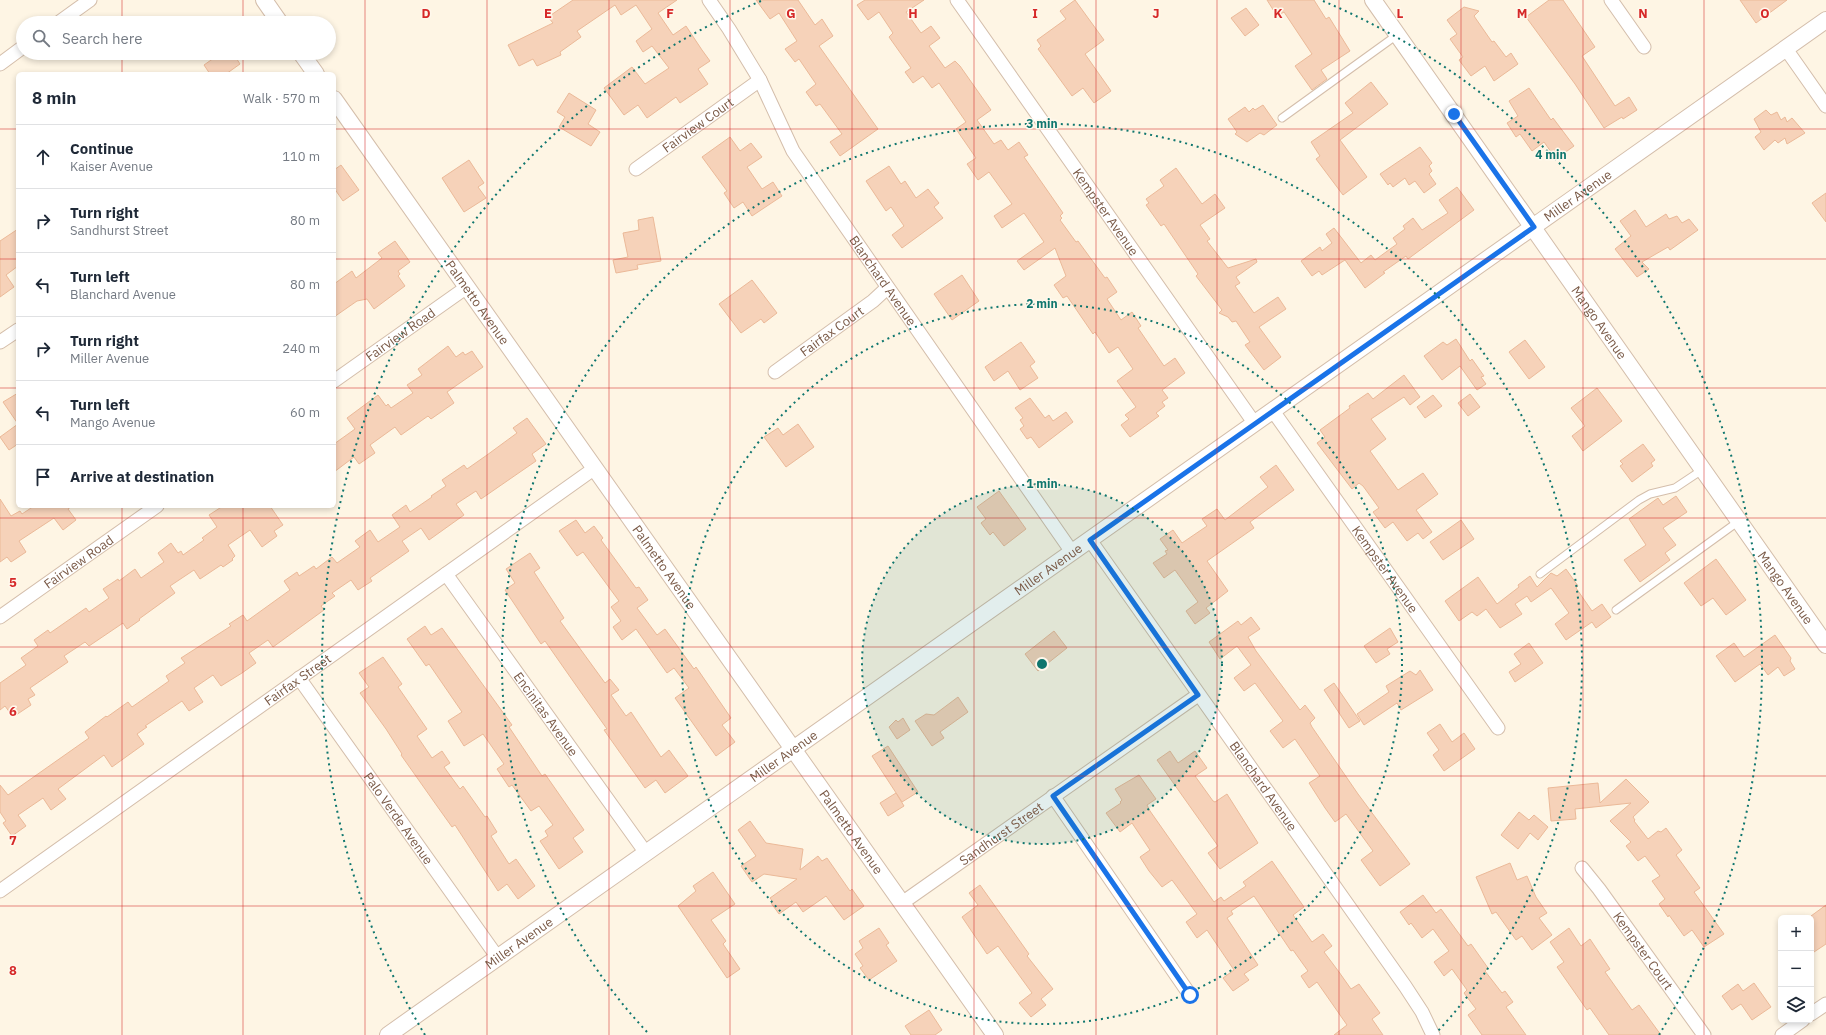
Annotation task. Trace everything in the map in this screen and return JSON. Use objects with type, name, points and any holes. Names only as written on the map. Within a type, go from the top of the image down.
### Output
[{"type":"street","points":[[68,16],[90,0]]},
{"type":"street","points":[[264,0],[275,16]]},
{"type":"street","name":"Blanchard Avenue","points":[[709,0],[760,80],[793,151],[1072,552]]},
{"type":"street","name":"Kempster Avenue","points":[[957,0],[1255,424]]},
{"type":"street","name":"Mango Avenue","points":[[1373,0],[1534,227],[1702,470],[1826,645]]},
{"type":"street","points":[[1611,0],[1644,47]]},
{"type":"street","name":"Miller Avenue","points":[[388,1035],[1826,20]]},
{"type":"street","points":[[1786,49],[1826,106]]},
{"type":"street","points":[[0,64],[16,52]]},
{"type":"street","points":[[306,60],[315,72]]},
{"type":"street","name":"Fairview Court","points":[[636,169],[760,80]]},
{"type":"street","name":"Palmetto Avenue","points":[[336,104],[595,468],[994,1035]]},
{"type":"street","name":"Fairview Road","points":[[336,380],[467,287]]},
{"type":"street","name":"Fairfax Court","points":[[775,372],[873,301],[887,288]]},
{"type":"street","points":[[0,342],[16,331]]},
{"type":"street","name":"Kempster Avenue","points":[[1273,411],[1498,728]]},
{"type":"street","name":"Fairfax Street","points":[[0,891],[595,468]]},
{"type":"street","name":"Fairview Road","points":[[0,617],[154,508]]},
{"type":"street","name":"Blanchard Avenue","points":[[1090,540],[1198,695],[1405,986],[1422,1012],[1433,1035]]},
{"type":"street","name":"Encinitas Avenue","points":[[446,574],[646,854]]},
{"type":"street","name":"Palo Verde Avenue","points":[[299,678],[498,958]]},
{"type":"street","name":"Sandhurst Street","points":[[902,903],[1198,695]]},
{"type":"street","points":[[1053,796],[1190,995]]},
{"type":"street","name":"Kempster Court","points":[[1582,868],[1600,889],[1704,1035]]},
{"type":"street","points":[[1814,1012],[1826,1004]]},
{"type":"street","points":[[1782,1035],[1799,1023]]},
{"type":"lane","points":[[1282,118],[1398,35]]},
{"type":"lane","points":[[1540,574],[1638,500],[1650,494],[1675,488],[1702,470]]},
{"type":"lane","points":[[1616,610],[1739,521]]},
{"type":"building","points":[[573,0],[677,0],[658,13],[673,35],[686,26],[710,61],[698,69],[708,84],[680,103],[676,97],[647,118],[638,105],[624,115],[604,88],[632,67],[645,84],[669,68],[652,46],[643,52],[636,41],[652,29],[636,5],[621,15],[615,5],[577,31],[581,37],[560,52],[561,55],[537,66],[533,59],[519,66],[508,45],[553,23],[548,17]]},
{"type":"building","points":[[756,0],[798,0],[815,25],[822,19],[833,36],[819,46],[878,129],[840,156],[830,142],[842,134],[820,104],[816,106],[806,92],[816,84],[799,59],[795,62],[785,49],[797,41],[779,13],[770,19]]},
{"type":"building","points":[[865,0],[924,0],[906,12],[921,33],[931,26],[940,38],[929,46],[945,68],[955,61],[960,66],[991,110],[977,120],[994,144],[1001,140],[1008,150],[1019,142],[1028,155],[1024,157],[1063,213],[1060,216],[1062,218],[1060,220],[1076,242],[1078,241],[1105,278],[1107,277],[1117,292],[1107,299],[1121,320],[1132,312],[1141,326],[1138,328],[1164,366],[1175,358],[1185,373],[1162,390],[1168,398],[1162,402],[1165,406],[1156,413],[1159,416],[1130,437],[1121,425],[1129,419],[1125,415],[1136,407],[1117,381],[1133,369],[1118,347],[1109,353],[1095,332],[1093,334],[1067,296],[1063,298],[1054,285],[1066,276],[1055,248],[1024,270],[1017,261],[1044,242],[1024,213],[1002,228],[994,216],[1012,204],[989,172],[978,180],[967,164],[976,158],[956,129],[966,122],[939,83],[932,88],[923,76],[913,83],[905,72],[911,68],[889,37],[893,33],[879,12],[868,20],[857,5]]},
{"type":"building","points":[[1075,0],[1104,40],[1085,54],[1111,91],[1094,103],[1083,88],[1072,96],[1038,49],[1041,46],[1037,40],[1066,19],[1060,11]]},
{"type":"building","points":[[1267,0],[1314,0],[1326,19],[1329,17],[1350,51],[1321,70],[1327,79],[1312,90],[1295,66],[1312,54],[1284,12],[1277,16]]},
{"type":"building","points":[[1549,0],[1563,0],[1595,47],[1582,56],[1615,106],[1629,97],[1637,110],[1604,128],[1575,84],[1526,17]]},
{"type":"building","points":[[1740,0],[1787,0],[1756,23]]},
{"type":"building","points":[[1464,7],[1479,11],[1474,16],[1492,42],[1494,41],[1506,57],[1511,53],[1518,64],[1494,81],[1485,66],[1471,76],[1459,60],[1463,57],[1450,39],[1457,34],[1447,20]]},
{"type":"building","points":[[1246,8],[1259,25],[1245,36],[1231,18]]},
{"type":"building","points":[[211,60],[237,60],[240,64],[229,72],[209,72],[204,65]]},
{"type":"building","points":[[1371,82],[1388,104],[1340,140],[1367,177],[1343,195],[1316,159],[1320,156],[1311,142],[1353,113],[1345,103]]},
{"type":"building","points":[[1529,88],[1551,120],[1553,118],[1574,146],[1556,159],[1544,142],[1532,151],[1520,134],[1516,137],[1507,123],[1518,116],[1509,101]]},
{"type":"building","points":[[569,93],[596,110],[588,124],[600,132],[591,146],[559,127],[565,117],[557,112]]},
{"type":"building","points":[[1263,105],[1277,125],[1264,135],[1260,133],[1247,142],[1235,134],[1237,132],[1228,119],[1245,107],[1249,112],[1253,108],[1255,110]]},
{"type":"building","points":[[1766,110],[1771,115],[1777,112],[1781,120],[1785,117],[1787,122],[1792,118],[1805,133],[1787,144],[1785,138],[1778,143],[1775,140],[1764,150],[1755,137],[1761,132],[1754,119]]},
{"type":"building","points":[[730,137],[740,151],[751,143],[762,157],[747,167],[762,189],[773,182],[782,196],[752,216],[743,202],[734,208],[724,193],[727,191],[702,157]]},
{"type":"building","points":[[1420,147],[1432,163],[1429,166],[1432,171],[1429,174],[1436,184],[1424,193],[1415,181],[1409,185],[1405,178],[1393,187],[1390,183],[1388,185],[1380,174]]},
{"type":"building","points":[[469,160],[484,183],[478,187],[486,198],[464,212],[442,178]]},
{"type":"building","points":[[341,165],[359,190],[343,201],[336,191],[336,169]]},
{"type":"building","points":[[889,166],[901,184],[905,181],[916,198],[928,189],[939,203],[934,207],[943,218],[902,248],[892,235],[904,226],[891,207],[886,211],[866,181]]},
{"type":"building","points":[[1176,168],[1202,204],[1215,194],[1225,208],[1200,225],[1210,239],[1207,241],[1228,268],[1256,259],[1257,262],[1236,277],[1240,283],[1235,286],[1254,313],[1278,297],[1286,309],[1259,327],[1281,357],[1264,370],[1245,345],[1250,342],[1236,321],[1232,322],[1228,317],[1219,313],[1222,310],[1196,276],[1198,274],[1164,224],[1161,226],[1146,205],[1149,203],[1146,199],[1164,186],[1160,180]]},
{"type":"building","points":[[1457,187],[1474,210],[1408,259],[1406,256],[1383,272],[1385,273],[1365,288],[1345,260],[1322,275],[1319,271],[1312,276],[1301,261],[1320,247],[1322,251],[1332,243],[1326,234],[1334,228],[1361,263],[1371,255],[1375,260],[1397,244],[1393,238],[1405,229],[1403,226],[1413,218],[1422,230],[1448,213],[1439,200]]},
{"type":"building","points":[[1826,193],[1826,222],[1812,203]]},
{"type":"building","points":[[1635,210],[1646,227],[1666,214],[1669,219],[1677,216],[1682,223],[1689,219],[1698,230],[1670,250],[1668,247],[1642,262],[1649,269],[1637,277],[1615,249],[1631,236],[1620,221]]},
{"type":"building","points":[[653,217],[661,261],[637,265],[638,269],[616,273],[613,260],[628,257],[623,233],[639,230],[638,220]]},
{"type":"building","points":[[16,230],[16,268],[6,275],[14,287],[0,297],[0,241]]},
{"type":"building","points":[[395,241],[410,262],[398,271],[400,274],[398,276],[405,286],[374,309],[367,299],[357,301],[336,316],[336,283],[352,271],[356,278],[382,258],[378,253]]},
{"type":"building","points":[[962,275],[979,301],[952,320],[934,294]]},
{"type":"building","points":[[752,280],[777,313],[764,323],[761,319],[741,333],[719,304]]},
{"type":"building","points":[[1456,339],[1470,361],[1472,359],[1484,376],[1481,377],[1486,384],[1477,390],[1460,366],[1442,380],[1424,356],[1443,342],[1447,345]]},
{"type":"building","points":[[1525,340],[1545,367],[1529,379],[1509,352]]},
{"type":"building","points":[[1021,342],[1035,362],[1030,366],[1038,378],[1020,390],[1008,371],[994,381],[985,367]]},
{"type":"building","points":[[448,346],[456,357],[463,352],[465,355],[472,351],[483,367],[447,392],[454,403],[431,419],[428,416],[401,435],[395,427],[370,445],[375,453],[359,464],[354,457],[336,470],[336,443],[355,429],[347,418],[378,395],[386,406],[388,404],[391,408],[413,393],[407,385],[422,375],[418,369]]},
{"type":"building","points":[[1404,375],[1420,397],[1410,405],[1404,397],[1371,419],[1386,439],[1370,451],[1398,490],[1423,473],[1438,494],[1416,510],[1432,532],[1423,539],[1418,533],[1407,541],[1393,522],[1385,528],[1373,512],[1379,508],[1363,486],[1359,483],[1352,489],[1317,443],[1325,437],[1320,430],[1350,408],[1349,406],[1368,393],[1373,399]]},
{"type":"building","points":[[1597,388],[1622,421],[1583,451],[1572,436],[1585,426],[1571,408]]},
{"type":"building","points":[[16,394],[16,421],[3,402]]},
{"type":"building","points":[[1470,394],[1480,407],[1468,416],[1458,403]]},
{"type":"building","points":[[1433,395],[1442,406],[1425,418],[1417,407]]},
{"type":"building","points":[[1030,398],[1045,418],[1049,415],[1053,421],[1066,412],[1073,422],[1039,448],[1031,437],[1027,439],[1020,429],[1024,426],[1020,420],[1023,418],[1015,408]]},
{"type":"building","points":[[527,418],[546,444],[532,454],[536,461],[481,499],[476,491],[456,504],[464,515],[429,540],[421,528],[402,541],[409,551],[370,578],[372,581],[358,590],[351,580],[332,593],[335,596],[321,606],[324,610],[273,647],[268,640],[249,653],[256,663],[242,673],[221,686],[213,675],[194,688],[203,702],[189,711],[182,701],[145,726],[147,727],[137,734],[144,744],[112,767],[104,755],[58,789],[66,799],[51,810],[43,798],[18,815],[26,826],[12,836],[3,823],[6,821],[0,812],[0,785],[8,795],[89,738],[85,732],[106,716],[107,717],[128,702],[132,707],[169,681],[166,676],[185,663],[181,658],[231,626],[229,624],[243,615],[247,621],[290,590],[284,581],[297,572],[299,576],[314,566],[316,569],[332,557],[337,563],[360,547],[355,541],[370,530],[378,542],[400,527],[392,515],[406,505],[410,512],[432,497],[431,496],[446,486],[442,480],[464,465],[467,469],[487,455],[517,433],[513,428]]},
{"type":"building","points":[[798,424],[814,447],[786,467],[764,437],[778,428],[783,435]]},
{"type":"building","points":[[16,425],[16,445],[9,450],[0,437]]},
{"type":"building","points":[[1643,444],[1655,460],[1651,463],[1653,466],[1632,482],[1620,466],[1623,464],[1620,461]]},
{"type":"building","points":[[1276,465],[1294,490],[1250,522],[1254,528],[1207,561],[1228,591],[1206,608],[1210,613],[1195,624],[1186,611],[1198,602],[1175,570],[1164,578],[1153,563],[1167,554],[1165,551],[1168,550],[1160,539],[1173,530],[1182,543],[1207,526],[1202,519],[1217,509],[1225,520],[1268,487],[1260,477]]},
{"type":"building","points":[[999,491],[1026,529],[1004,546],[993,532],[990,535],[981,523],[986,519],[977,507]]},
{"type":"building","points":[[1676,496],[1687,512],[1663,528],[1676,545],[1665,553],[1670,560],[1640,582],[1624,560],[1646,545],[1629,519],[1658,498],[1663,505]]},
{"type":"building","points":[[0,499],[11,516],[20,511],[22,514],[31,508],[69,508],[68,509],[76,520],[63,530],[54,518],[19,541],[26,552],[11,562],[7,557],[0,562]]},
{"type":"building","points":[[220,508],[271,508],[283,525],[274,531],[277,536],[262,547],[250,530],[228,545],[235,556],[232,559],[233,560],[223,567],[221,565],[200,579],[194,570],[170,586],[175,593],[127,629],[123,623],[89,646],[85,642],[64,656],[68,662],[30,688],[35,695],[28,699],[31,705],[13,717],[5,706],[0,710],[0,683],[26,665],[21,658],[38,646],[34,640],[48,630],[50,633],[86,608],[89,612],[109,598],[103,589],[118,579],[119,581],[135,569],[141,578],[164,562],[158,553],[171,543],[178,553],[181,551],[183,555],[204,540],[202,538],[217,527],[209,515]]},
{"type":"building","points":[[576,520],[585,533],[594,526],[603,538],[601,540],[636,588],[639,587],[648,600],[637,608],[657,635],[665,629],[694,669],[696,667],[731,718],[722,725],[735,742],[716,756],[675,698],[689,688],[674,668],[667,673],[636,629],[622,640],[613,627],[621,621],[611,607],[619,601],[583,552],[577,556],[559,531]]},
{"type":"building","points":[[1461,520],[1474,539],[1443,560],[1430,542]]},
{"type":"building","points":[[530,553],[540,568],[534,572],[564,618],[560,621],[605,683],[610,679],[619,690],[611,695],[626,716],[631,712],[661,757],[669,750],[688,776],[665,793],[656,780],[645,788],[604,730],[607,729],[545,641],[541,644],[505,590],[515,583],[506,569]]},
{"type":"building","points":[[1716,559],[1746,600],[1726,615],[1713,598],[1701,606],[1684,583]]},
{"type":"building","points":[[1566,569],[1578,586],[1576,588],[1592,611],[1602,604],[1611,617],[1596,628],[1592,622],[1566,640],[1555,624],[1569,613],[1551,588],[1531,602],[1527,596],[1515,604],[1522,614],[1500,628],[1486,609],[1477,616],[1472,612],[1459,621],[1445,601],[1478,577],[1497,604],[1519,587],[1518,585],[1530,576],[1537,587],[1551,573],[1557,576]]},
{"type":"building","points":[[1251,617],[1260,629],[1248,637],[1256,651],[1300,710],[1305,705],[1315,718],[1310,723],[1312,727],[1358,794],[1410,864],[1380,886],[1361,860],[1373,851],[1346,814],[1335,822],[1325,808],[1309,783],[1320,776],[1295,739],[1283,748],[1270,731],[1283,721],[1255,683],[1244,691],[1234,678],[1251,665],[1237,646],[1220,659],[1209,642],[1238,621],[1241,625]]},
{"type":"building","points":[[425,626],[431,635],[442,628],[512,725],[509,727],[542,776],[545,774],[584,830],[573,838],[583,852],[559,869],[540,841],[548,836],[545,831],[553,825],[539,806],[531,811],[512,785],[509,787],[497,769],[504,764],[483,734],[464,746],[448,721],[462,712],[429,664],[426,666],[407,639]]},
{"type":"building","points":[[1390,628],[1398,642],[1387,649],[1390,654],[1376,663],[1364,646]]},
{"type":"building","points":[[1054,631],[1067,648],[1038,671],[1025,654]]},
{"type":"building","points":[[1775,635],[1791,658],[1790,661],[1795,669],[1784,676],[1778,667],[1768,675],[1760,664],[1735,682],[1716,656],[1734,643],[1744,657]]},
{"type":"building","points":[[1529,643],[1543,663],[1515,682],[1509,672],[1521,664],[1514,654]]},
{"type":"building","points":[[383,657],[402,684],[398,687],[427,729],[417,736],[432,758],[442,751],[450,763],[444,767],[460,789],[463,786],[485,817],[487,816],[497,832],[491,836],[509,864],[516,859],[535,886],[518,899],[507,884],[498,891],[455,825],[452,827],[401,755],[402,754],[386,729],[360,693],[369,687],[359,673]]},
{"type":"building","points":[[1420,670],[1433,690],[1401,710],[1397,703],[1364,725],[1357,714],[1389,692],[1386,686],[1410,671],[1416,675]]},
{"type":"building","points":[[1334,683],[1360,721],[1349,728],[1324,690]]},
{"type":"building","points":[[958,697],[968,712],[940,732],[944,738],[932,746],[915,721],[926,714],[934,715]]},
{"type":"building","points":[[903,718],[910,730],[897,739],[889,727],[896,720],[898,722]]},
{"type":"building","points":[[1440,724],[1452,742],[1464,733],[1475,749],[1444,771],[1433,755],[1439,750],[1427,733]]},
{"type":"building","points":[[888,746],[918,792],[902,802],[872,756]]},
{"type":"building","points":[[1170,751],[1178,763],[1195,751],[1207,768],[1195,776],[1213,801],[1215,802],[1227,794],[1258,843],[1220,869],[1208,853],[1218,846],[1157,760]]},
{"type":"building","points":[[1139,775],[1156,799],[1147,805],[1150,811],[1214,902],[1221,897],[1224,901],[1246,886],[1243,882],[1272,861],[1304,907],[1293,915],[1312,942],[1323,934],[1332,946],[1324,952],[1351,989],[1359,984],[1380,1013],[1372,1019],[1383,1035],[1334,1035],[1347,1025],[1317,982],[1309,988],[1301,976],[1308,971],[1293,950],[1291,951],[1254,896],[1231,911],[1233,914],[1227,918],[1258,965],[1244,974],[1249,980],[1233,991],[1223,978],[1234,970],[1207,930],[1197,938],[1186,922],[1197,914],[1172,880],[1162,887],[1149,871],[1140,857],[1150,850],[1132,823],[1120,832],[1106,813],[1121,803],[1120,802],[1122,800],[1115,789]]},
{"type":"building","points":[[1626,779],[1649,802],[1633,817],[1635,820],[1634,821],[1648,839],[1658,831],[1661,832],[1666,828],[1682,850],[1676,855],[1700,888],[1694,892],[1724,934],[1704,947],[1692,930],[1684,936],[1669,915],[1668,917],[1659,904],[1665,899],[1652,881],[1660,876],[1645,856],[1638,861],[1626,846],[1631,842],[1610,821],[1631,803],[1575,809],[1576,819],[1551,821],[1548,788],[1598,783],[1600,803]]},
{"type":"building","points":[[896,793],[904,806],[888,816],[880,803]]},
{"type":"building","points":[[1519,812],[1529,820],[1534,815],[1548,827],[1538,840],[1530,833],[1518,849],[1501,835]]},
{"type":"building","points":[[750,821],[766,843],[803,849],[800,870],[818,856],[822,861],[827,858],[850,891],[852,889],[864,906],[844,920],[826,896],[803,912],[796,902],[779,914],[771,903],[773,902],[770,898],[797,879],[764,874],[752,882],[741,866],[756,856],[738,830]]},
{"type":"building","points":[[1510,863],[1517,880],[1527,876],[1536,897],[1547,913],[1539,918],[1552,935],[1532,950],[1522,936],[1516,940],[1496,912],[1492,914],[1476,877]]},
{"type":"building","points":[[713,872],[735,904],[711,920],[726,941],[723,944],[740,969],[727,978],[678,906],[696,891],[693,886]]},
{"type":"building","points":[[980,885],[1029,954],[1027,956],[1053,989],[1041,999],[1046,1005],[1031,1017],[1019,1003],[1032,993],[998,946],[987,954],[962,917],[978,905],[969,893]]},
{"type":"building","points":[[1423,895],[1436,913],[1441,909],[1468,946],[1471,944],[1488,968],[1485,971],[1502,993],[1505,991],[1513,1002],[1506,1007],[1526,1035],[1482,1035],[1468,1015],[1476,1009],[1464,993],[1467,990],[1452,969],[1444,976],[1434,962],[1449,951],[1433,929],[1422,938],[1411,923],[1409,925],[1400,912]]},
{"type":"building","points":[[1826,905],[1826,944],[1814,952],[1814,915],[1812,915]]},
{"type":"building","points":[[879,928],[889,943],[886,945],[897,961],[869,980],[860,968],[863,966],[855,954],[863,948],[859,941]]},
{"type":"building","points":[[1569,928],[1581,946],[1590,939],[1610,969],[1605,972],[1632,1010],[1639,1005],[1661,1035],[1609,1035],[1590,1008],[1587,1010],[1557,967],[1564,962],[1550,942]]},
{"type":"building","points":[[1754,983],[1771,1007],[1752,1020],[1741,1004],[1732,1010],[1722,996],[1738,984],[1743,991]]},
{"type":"building","points":[[929,1010],[942,1030],[935,1035],[911,1035],[905,1026]]},
{"type":"route","points":[[1190,995],[1053,796],[1198,695],[1090,540],[1534,227],[1454,114]]}]
